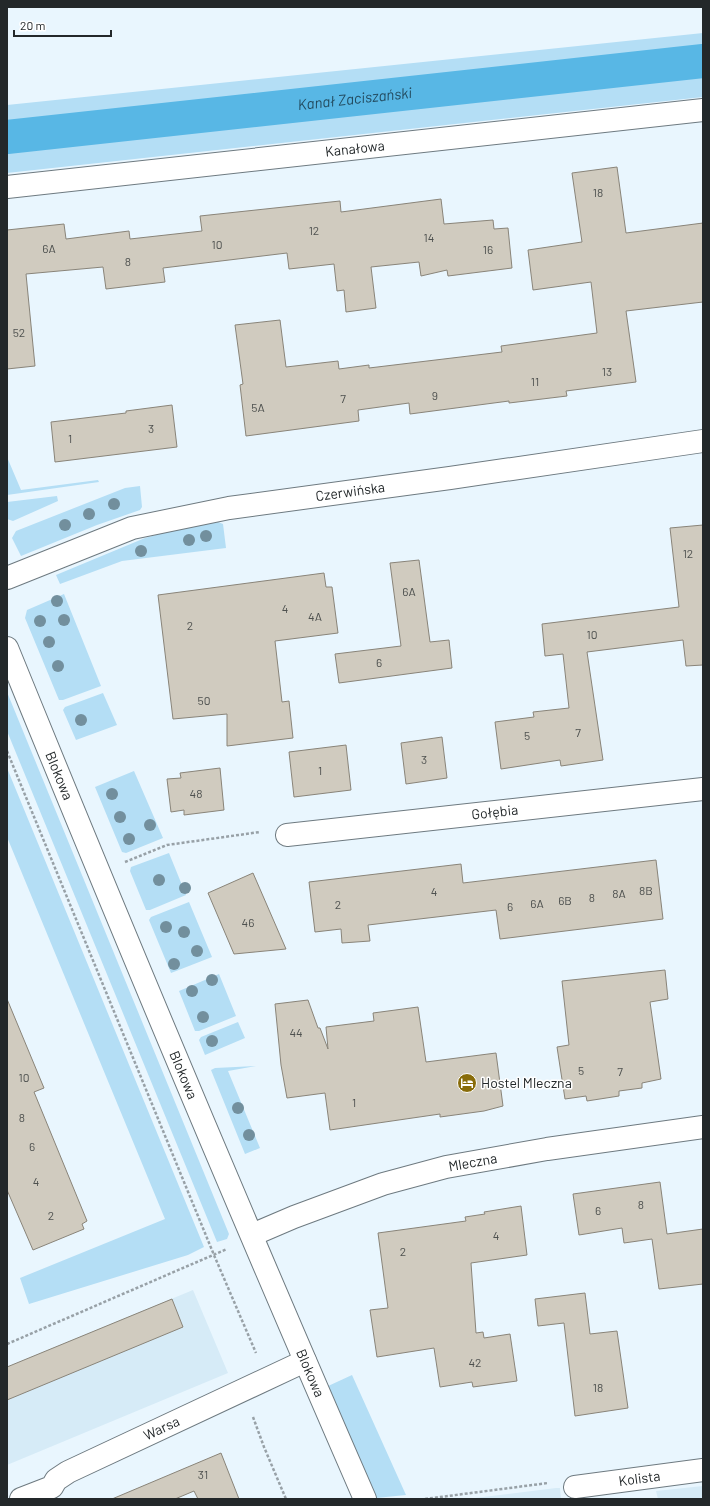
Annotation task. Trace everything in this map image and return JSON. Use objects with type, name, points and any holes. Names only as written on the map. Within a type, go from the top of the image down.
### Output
[{"type":"street","name":"Kanałowa","points":[[7,187],[703,110]]},
{"type":"street","name":"Czerwińska","points":[[7,578],[132,528],[229,508],[450,478],[703,441]]},
{"type":"street","name":"Blokowa","points":[[7,648],[114,909],[365,1499]]},
{"type":"street","name":"Gołębia","points":[[287,835],[703,789]]},
{"type":"street","name":"Mleczna","points":[[252,1235],[294,1217],[383,1184],[446,1167],[547,1149],[703,1127]]},
{"type":"street","name":"Warsa","points":[[21,1499],[53,1493],[56,1480],[68,1472],[305,1361]]},
{"type":"street","name":"Kolista","points":[[575,1487],[703,1470]]},
{"type":"path","points":[[7,751],[214,1255],[258,1356]]},
{"type":"path","points":[[121,864],[167,845],[277,830],[287,835]]},
{"type":"path","points":[[7,1344],[214,1255],[234,1246],[252,1235]]},
{"type":"path","points":[[251,1411],[264,1447],[286,1499]]},
{"type":"path","points":[[425,1499],[566,1480],[575,1487]]},
{"type":"shaded area","points":[[703,33],[703,97],[7,173],[7,105]]},
{"type":"shaded area","points":[[7,457],[21,490],[98,480],[99,482],[7,495]]},
{"type":"shaded area","points":[[140,486],[142,507],[140,510],[97,525],[21,556],[12,538],[16,531],[125,488]]},
{"type":"shaded area","points":[[57,496],[58,501],[13,521],[7,519],[7,502]]},
{"type":"shaded area","points":[[218,522],[223,524],[226,548],[122,561],[60,584],[56,575],[145,538],[181,528]]},
{"type":"shaded area","points":[[64,594],[101,686],[63,700],[59,700],[25,618],[27,610]]},
{"type":"shaded area","points":[[7,692],[229,1234],[227,1239],[217,1242],[7,731]]},
{"type":"shaded area","points":[[103,693],[117,725],[76,740],[63,710],[65,707]]},
{"type":"shaded area","points":[[7,768],[204,1247],[188,1255],[29,1304],[20,1278],[165,1219],[7,837]]},
{"type":"shaded area","points":[[134,771],[163,838],[126,853],[122,852],[95,787]]},
{"type":"shaded area","points":[[169,853],[186,895],[150,910],[146,910],[130,871],[131,867]]},
{"type":"shaded area","points":[[189,902],[212,957],[171,973],[149,920],[151,917]]},
{"type":"shaded area","points":[[219,974],[236,1016],[199,1031],[195,1031],[179,991]]},
{"type":"shaded area","points":[[238,1022],[245,1038],[205,1055],[199,1040],[201,1037]]},
{"type":"shaded area","points":[[256,1066],[228,1071],[260,1148],[245,1154],[211,1070],[215,1068]]},
{"type":"shaded area","points":[[193,1290],[228,1373],[7,1465],[7,1367]]},
{"type":"shaded area","points":[[352,1375],[406,1495],[376,1498],[364,1477],[326,1387]]},
{"type":"shaded area","points":[[703,1486],[703,1499],[658,1499],[656,1491]]},
{"type":"shaded area","points":[[560,1488],[561,1499],[467,1499]]},
{"type":"building","points":[[617,167],[626,233],[703,223],[703,302],[626,311],[636,382],[566,391],[567,396],[509,403],[509,401],[410,414],[409,403],[358,410],[359,421],[246,436],[240,385],[243,384],[235,325],[280,320],[286,367],[338,361],[339,369],[369,365],[369,368],[502,352],[501,346],[597,333],[591,282],[533,290],[528,250],[582,242],[572,173]]},
{"type":"building","points":[[441,199],[444,224],[493,220],[494,229],[508,228],[512,268],[448,276],[447,270],[421,276],[419,262],[371,267],[376,308],[346,312],[344,290],[337,291],[334,264],[289,269],[287,253],[163,268],[165,282],[106,289],[103,267],[26,274],[35,366],[7,369],[7,230],[64,224],[66,239],[129,231],[130,239],[202,231],[200,216],[340,201],[341,212]]},
{"type":"building","points":[[172,405],[177,447],[55,462],[51,422],[126,413],[126,411]]},
{"type":"building","points":[[703,525],[703,665],[686,666],[683,640],[587,652],[603,760],[561,766],[560,760],[501,769],[495,722],[534,717],[533,712],[569,708],[563,654],[545,656],[542,624],[679,607],[670,528]]},
{"type":"building","points":[[419,560],[430,642],[449,640],[452,668],[339,683],[335,654],[401,646],[390,563]]},
{"type":"building","points":[[324,573],[326,587],[332,587],[338,633],[275,641],[282,702],[289,701],[293,738],[227,746],[227,714],[173,719],[158,595]]},
{"type":"building","points":[[442,737],[447,778],[406,784],[401,743]]},
{"type":"building","points":[[346,745],[351,790],[294,797],[289,752]]},
{"type":"building","points":[[220,768],[224,810],[184,815],[184,810],[171,812],[167,779],[181,778],[180,773]]},
{"type":"building","points":[[656,860],[663,919],[500,939],[496,910],[368,925],[370,941],[342,943],[341,929],[315,932],[309,882],[461,864],[463,883]]},
{"type":"building","points":[[253,873],[286,949],[234,954],[208,893]]},
{"type":"building","points":[[665,970],[668,999],[650,1002],[661,1079],[642,1083],[642,1088],[619,1091],[619,1096],[587,1101],[586,1096],[565,1099],[557,1047],[569,1045],[562,981]]},
{"type":"building","points":[[7,999],[44,1088],[34,1092],[87,1221],[82,1224],[84,1229],[33,1250],[7,1190]]},
{"type":"building","points":[[308,1000],[318,1028],[320,1028],[328,1049],[326,1027],[374,1021],[373,1013],[418,1007],[426,1062],[496,1053],[503,1106],[484,1111],[440,1117],[440,1114],[330,1130],[325,1093],[287,1098],[281,1065],[275,1004]]},
{"type":"building","points":[[660,1182],[667,1234],[703,1229],[703,1284],[659,1289],[652,1239],[624,1243],[622,1228],[579,1235],[573,1194]]},
{"type":"building","points":[[521,1206],[527,1255],[471,1263],[476,1333],[483,1332],[484,1338],[510,1334],[517,1381],[473,1387],[472,1382],[440,1387],[434,1348],[377,1357],[370,1310],[388,1308],[378,1233],[466,1221],[465,1217],[485,1214],[484,1212]]},
{"type":"building","points":[[585,1293],[590,1334],[617,1331],[628,1408],[575,1416],[564,1323],[538,1326],[535,1299]]},
{"type":"building","points":[[172,1299],[183,1327],[7,1400],[7,1367]]},
{"type":"building","points":[[221,1453],[239,1499],[198,1499],[194,1491],[175,1499],[112,1499]]},
{"type":"waterway","name":"Kanał Zaciszański","points":[[7,137],[703,61]]},
{"type":"place","name":"Hostel Mleczna","points":[[467,1083]]}]
